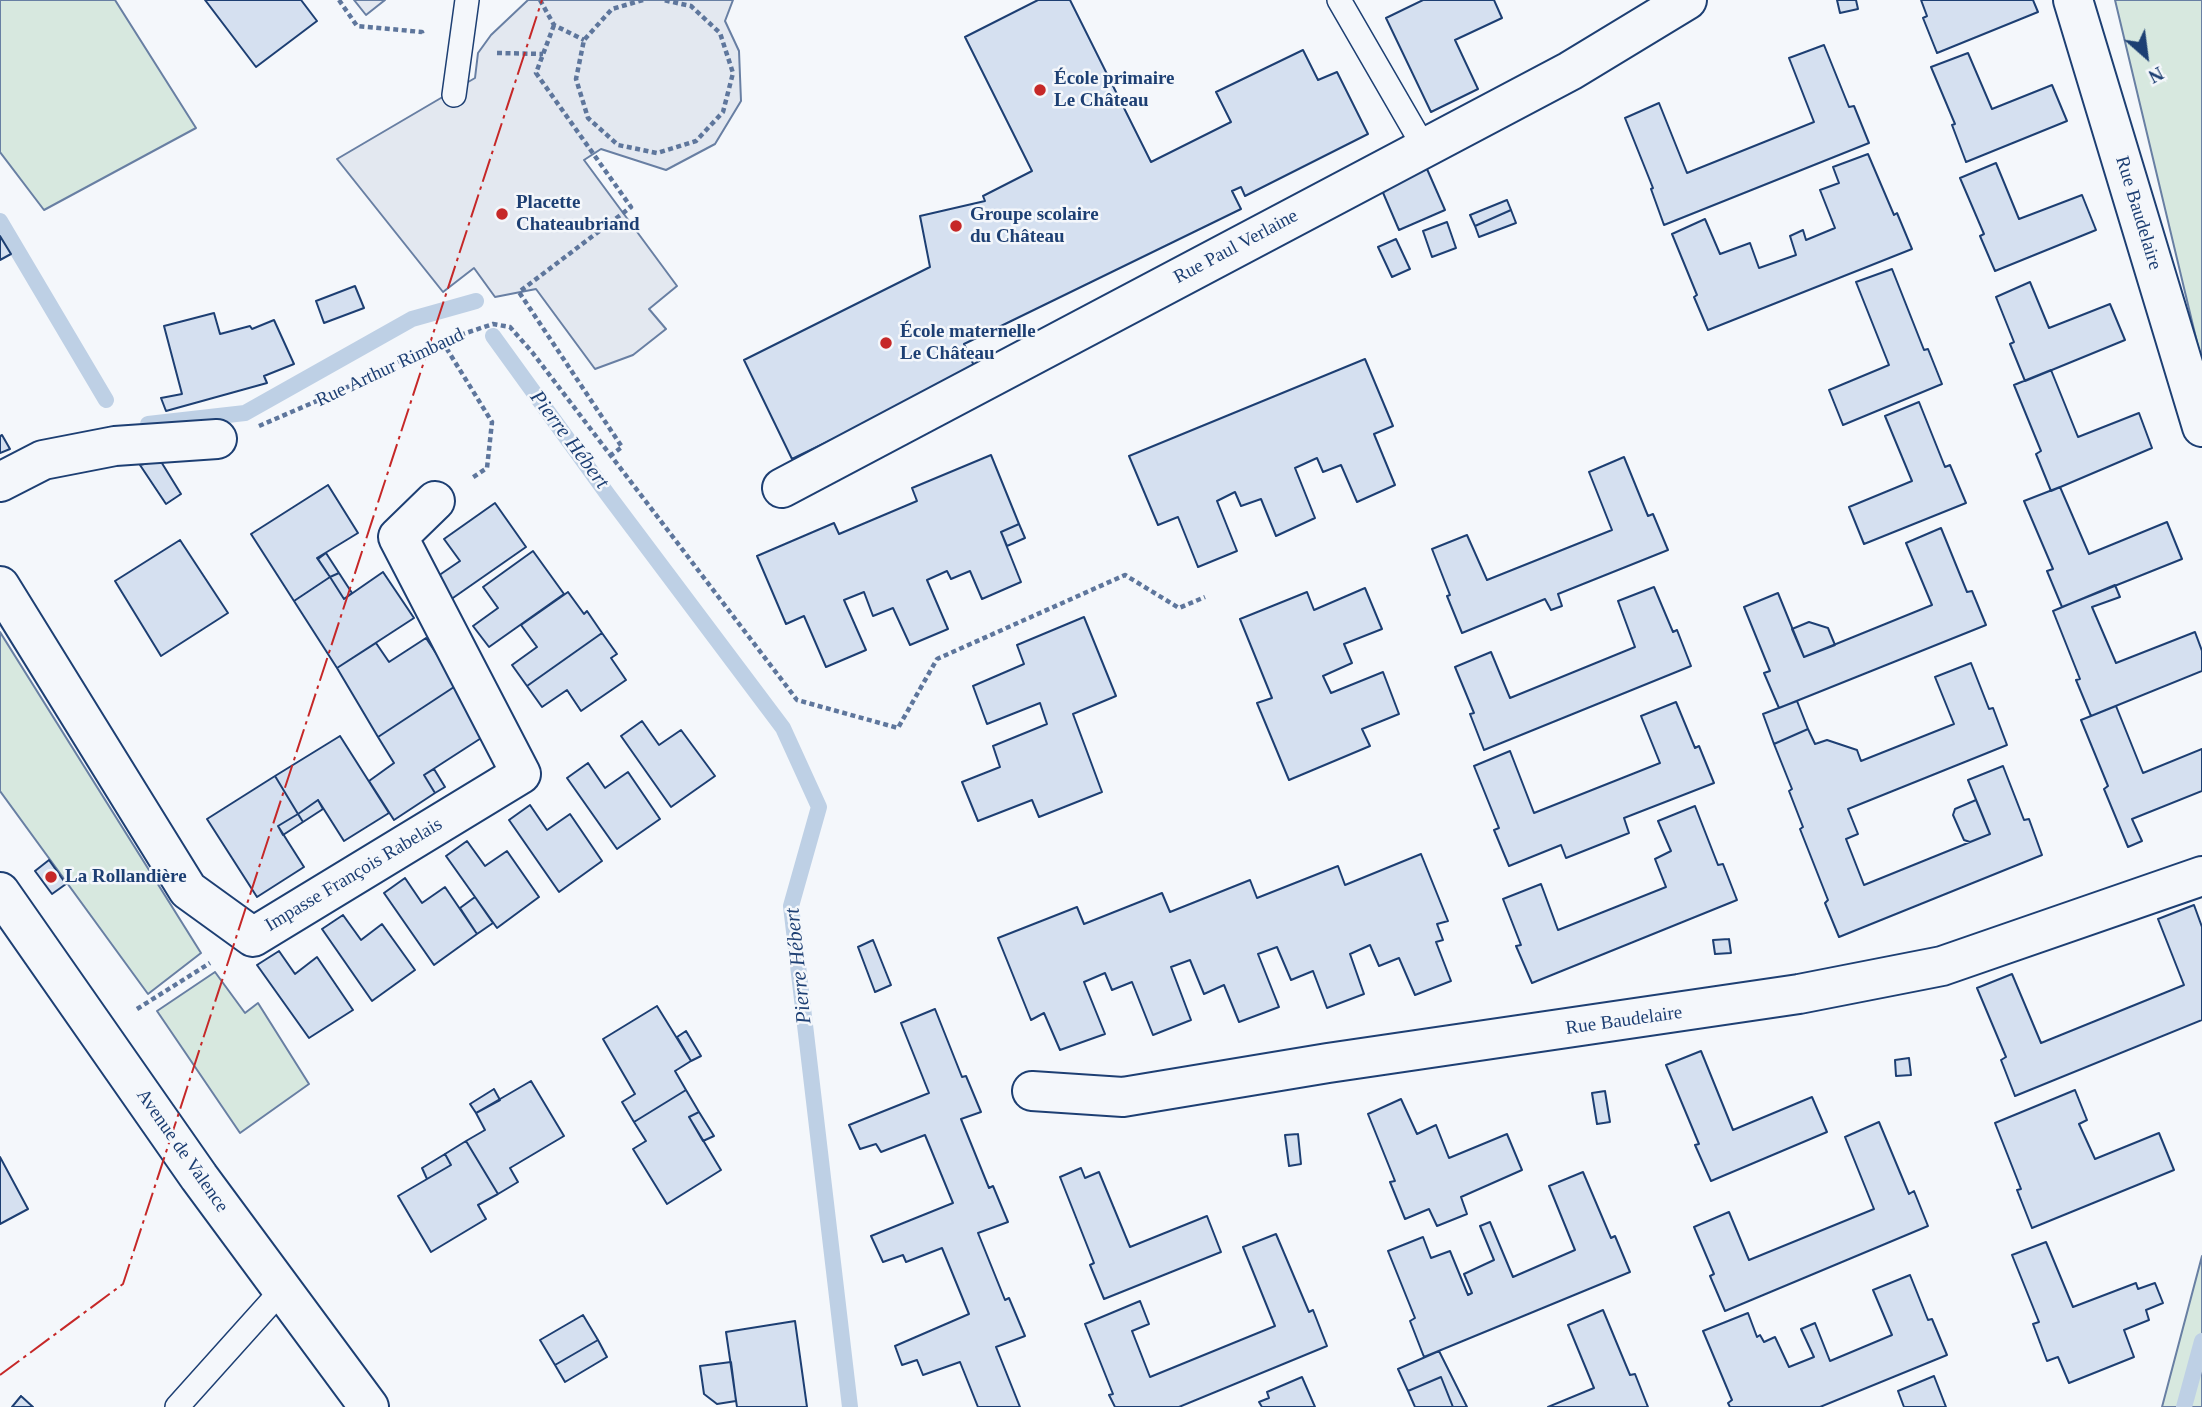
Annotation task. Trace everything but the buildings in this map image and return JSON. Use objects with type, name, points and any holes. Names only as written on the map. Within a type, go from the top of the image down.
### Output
[{"type":"street","name":"Rue Paul Verlaine","points":[[782,488],[1570,71],[1635,29],[1687,0]]},
{"type":"street","name":"Rue Baudelaire","points":[[2073,0],[2202,427]]},
{"type":"street","points":[[0,482],[43,460],[55,457],[115,446],[218,439]]},
{"type":"street","name":"Impasse François Rabelais","points":[[0,586],[187,890],[253,937],[521,774],[398,537],[435,501]]},
{"type":"street","name":"Rue Baudelaire","points":[[1032,1090],[1123,1097],[1328,1063],[1799,994],[1942,966],[2202,876]]},
{"type":"street","name":"Avenue de Valence","points":[[0,892],[198,1177],[369,1407]]},
{"type":"lane","points":[[454,95],[467,0]]},
{"type":"lane","points":[[1339,0],[1424,147]]},
{"type":"lane","points":[[177,1407],[282,1290]]},
{"type":"path","points":[[540,0],[554,25],[584,40]]},
{"type":"path","points":[[643,0],[612,9],[584,40],[576,79],[588,118],[618,145],[657,153],[696,141],[723,112],[733,73],[720,33],[691,6],[663,0]]},
{"type":"path","points":[[554,25],[536,73],[631,207],[519,292],[622,447],[610,456]]},
{"type":"path","name":"Rue Arthur Rimbaud","points":[[218,439],[267,424],[442,341],[493,324],[510,327],[532,352],[797,700],[898,728],[937,659],[1125,575],[1179,608],[1205,597]]},
{"type":"path","points":[[435,501],[487,468],[492,422],[442,341]]},
{"type":"path","points":[[99,1032],[253,937]]},
{"type":"shaded area","points":[[0,0],[115,0],[196,128],[44,210],[0,152]]},
{"type":"shaded area","points":[[354,0],[385,0],[366,15]]},
{"type":"shaded area","name":"Placette Chateaubriand","points":[[528,0],[733,0],[725,21],[739,51],[741,101],[715,144],[666,170],[601,149],[584,160],[677,286],[649,309],[666,329],[633,355],[595,369],[536,289],[495,297],[474,268],[443,292],[337,159],[475,78],[478,53],[491,35]]},
{"type":"shaded area","points":[[2115,0],[2202,0],[2202,363]]},
{"type":"shaded area","points":[[0,632],[201,953],[148,994],[0,791]]},
{"type":"shaded area","points":[[215,972],[245,1013],[258,1003],[309,1084],[240,1133],[157,1011]]},
{"type":"shaded area","points":[[2202,1256],[2202,1407],[2162,1407]]},
{"type":"waterway","name":"Pierre Hébert","points":[[0,221],[106,400]]},
{"type":"waterway","name":"Pierre Hébert","points":[[148,424],[245,413],[412,319],[476,301]]},
{"type":"waterway","name":"Pierre Hébert","points":[[493,336],[608,495],[783,728],[819,807],[791,906],[850,1407]]},
{"type":"waterway","name":"Pierre Hébert","points":[[2184,1407],[2202,1341]]},
{"type":"power","points":[[0,1375],[123,1284],[542,0]]},
{"type":"place","name":"École primaire Le Château","points":[[1040,90]]},
{"type":"place","name":"Placette Chateaubriand","points":[[502,214]]},
{"type":"place","name":"Groupe scolaire du Château","points":[[956,226]]},
{"type":"place","name":"École maternelle Le Château","points":[[886,343]]},
{"type":"place","name":"La Rollandière","points":[[51,877]]}]
